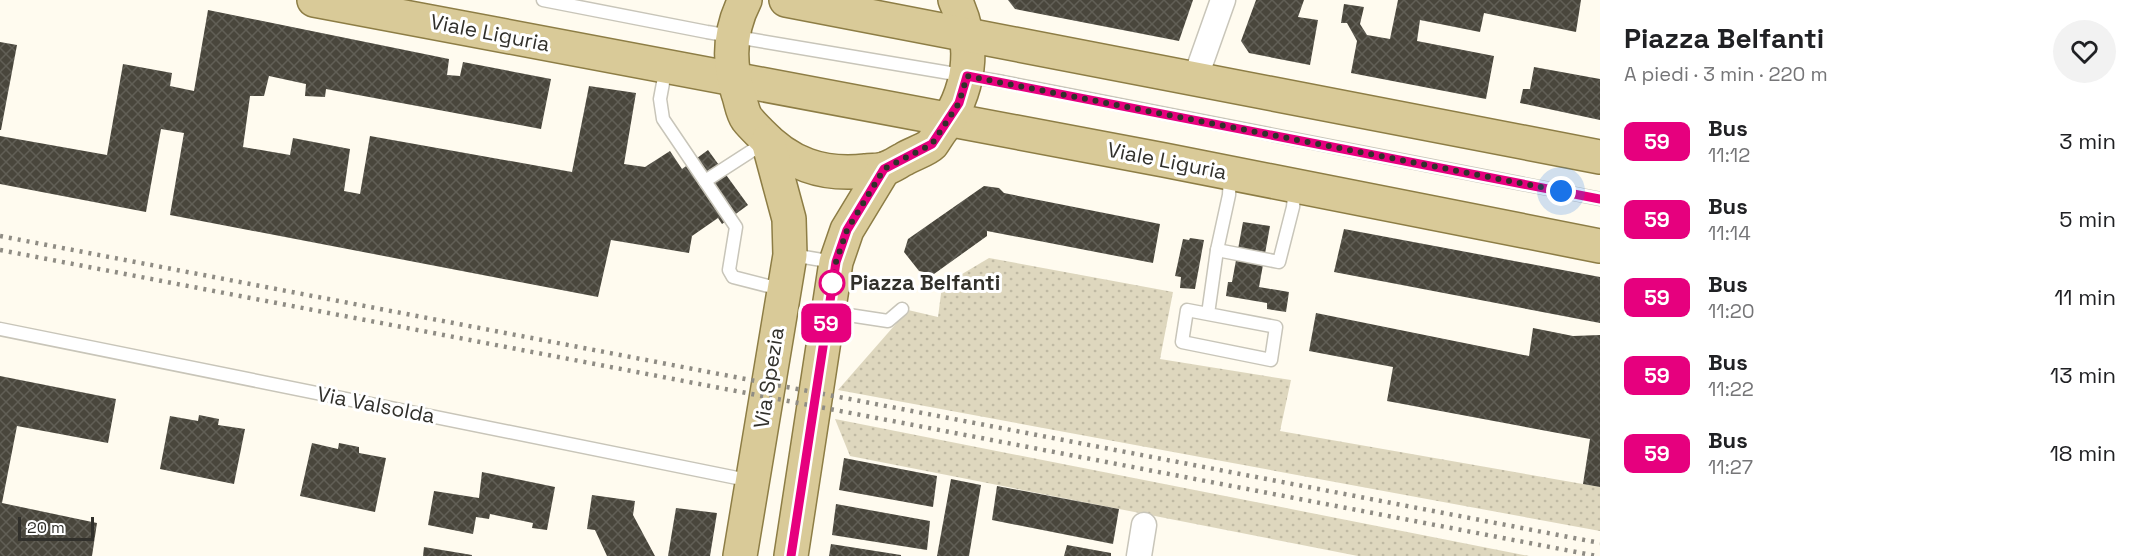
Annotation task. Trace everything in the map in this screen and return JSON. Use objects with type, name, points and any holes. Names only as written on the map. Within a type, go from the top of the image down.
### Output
[{"type":"main road","name":"Viale Liguria","points":[[314,0],[950,119],[1600,246]]},
{"type":"main road","points":[[745,0],[732,36],[731,60],[733,78],[746,118],[784,154],[804,165],[845,174],[884,169],[932,144],[950,119],[959,103],[967,76],[969,57],[968,35],[962,13],[955,0]]},
{"type":"main road","points":[[786,0],[1600,157]]},
{"type":"main road","name":"Via Spezia","points":[[740,556],[790,255],[789,219],[768,141]]},
{"type":"main road","points":[[791,556],[836,262],[847,230],[884,169]]},
{"type":"street","points":[[1195,79],[1223,0]]},
{"type":"street","points":[[1139,556],[1144,525]]},
{"type":"lane","name":"Viale Liguria","points":[[543,0],[732,36]]},
{"type":"lane","points":[[732,36],[967,76],[1600,199]]},
{"type":"lane","points":[[667,66],[660,99],[663,119],[736,227],[729,270],[733,277],[784,290]]},
{"type":"lane","points":[[705,181],[768,141]]},
{"type":"lane","points":[[1208,314],[1217,250],[1229,195],[1230,174]]},
{"type":"lane","points":[[1217,250],[1279,262],[1293,207],[1295,186]]},
{"type":"lane","points":[[790,255],[836,262]]},
{"type":"lane","points":[[828,312],[888,321],[902,309]]},
{"type":"lane","points":[[1187,310],[1208,314],[1276,327],[1270,360],[1182,342],[1187,310]]},
{"type":"lane","name":"Via Valsolda","points":[[0,329],[753,482]]},
{"type":"shaded area","points":[[989,258],[1173,292],[1160,359],[1291,380],[1280,431],[1600,487],[1600,531],[838,390],[908,310],[938,317],[942,286]]},
{"type":"shaded area","points":[[835,419],[1529,556],[1358,556],[850,456]]},
{"type":"building","points":[[1008,0],[1193,0],[1179,41],[1015,9]]},
{"type":"building","points":[[1256,0],[1304,0],[1298,17],[1318,20],[1310,65],[1249,53],[1241,41]]},
{"type":"building","points":[[1398,0],[1581,0],[1576,32],[1484,13],[1480,32],[1420,20],[1417,41],[1494,56],[1486,99],[1351,73],[1357,41],[1347,23],[1341,23],[1344,4],[1364,7],[1360,24],[1367,35],[1390,39]]},
{"type":"building","points":[[208,10],[449,59],[447,75],[460,76],[463,62],[551,79],[541,129],[326,89],[325,97],[305,96],[306,84],[269,76],[264,96],[250,96],[243,147],[290,155],[293,138],[350,149],[344,191],[360,194],[370,136],[572,172],[589,86],[636,93],[624,164],[645,167],[670,151],[682,169],[708,150],[748,205],[722,224],[718,218],[692,236],[689,253],[611,240],[598,297],[170,215],[184,133],[161,129],[146,212],[0,184],[0,136],[107,155],[123,64],[172,73],[170,86],[194,91]]},
{"type":"building","points":[[0,42],[17,45],[1,130],[0,130]]},
{"type":"building","points":[[1534,67],[1600,79],[1600,120],[1520,103],[1523,89],[1530,89]]},
{"type":"building","points":[[984,186],[999,188],[1004,193],[1160,224],[1153,263],[987,231],[987,236],[934,274],[919,271],[904,252],[908,239]]},
{"type":"building","points":[[1243,222],[1270,226],[1259,287],[1289,292],[1286,312],[1267,309],[1267,303],[1226,296],[1228,282],[1232,282]]},
{"type":"building","points":[[1344,229],[1600,277],[1600,323],[1334,272]]},
{"type":"building","points":[[1190,238],[1204,240],[1195,289],[1180,288],[1181,277],[1175,276],[1183,239],[1189,240]]},
{"type":"building","points":[[1316,313],[1529,356],[1533,328],[1573,336],[1600,335],[1600,487],[1583,484],[1590,439],[1387,401],[1393,367],[1309,351]]},
{"type":"building","points":[[0,376],[116,399],[108,443],[17,426],[2,503],[97,523],[92,556],[0,556]]},
{"type":"building","points":[[199,415],[219,419],[218,425],[245,429],[234,484],[160,469],[170,416],[198,421]]},
{"type":"building","points":[[312,443],[338,449],[339,443],[359,447],[359,453],[386,458],[375,512],[300,496]]},
{"type":"building","points":[[844,458],[937,476],[933,507],[839,490]]},
{"type":"building","points":[[482,472],[555,487],[547,530],[532,528],[533,523],[490,514],[489,519],[476,517],[473,534],[428,525],[434,491],[479,498]]},
{"type":"building","points":[[951,479],[981,485],[969,556],[937,556]]},
{"type":"building","points":[[997,486],[1119,509],[1113,544],[992,520]]},
{"type":"building","points":[[592,495],[635,501],[633,515],[655,556],[607,556],[595,530],[587,529]]},
{"type":"building","points":[[836,504],[930,521],[927,550],[832,535]]},
{"type":"building","points":[[676,508],[717,513],[710,556],[668,556]]},
{"type":"building","points":[[831,544],[901,555],[901,556],[829,556]]},
{"type":"building","points":[[1067,545],[1111,553],[1111,556],[1064,556]]},
{"type":"building","points":[[424,547],[472,555],[472,556],[423,556]]},
{"type":"railway","points":[[0,236],[1600,543]]},
{"type":"railway","points":[[0,250],[1597,556]]},
{"type":"bus line","name":"59","points":[[791,556],[836,262],[847,230],[884,169],[932,144],[959,103],[967,76],[1600,199]]},
{"type":"place","name":"Piazza Belfanti","points":[[832,283]]},
{"type":"route","points":[[832,283],[836,262],[847,230],[884,169],[932,144],[959,103],[967,76],[1561,191]]}]
